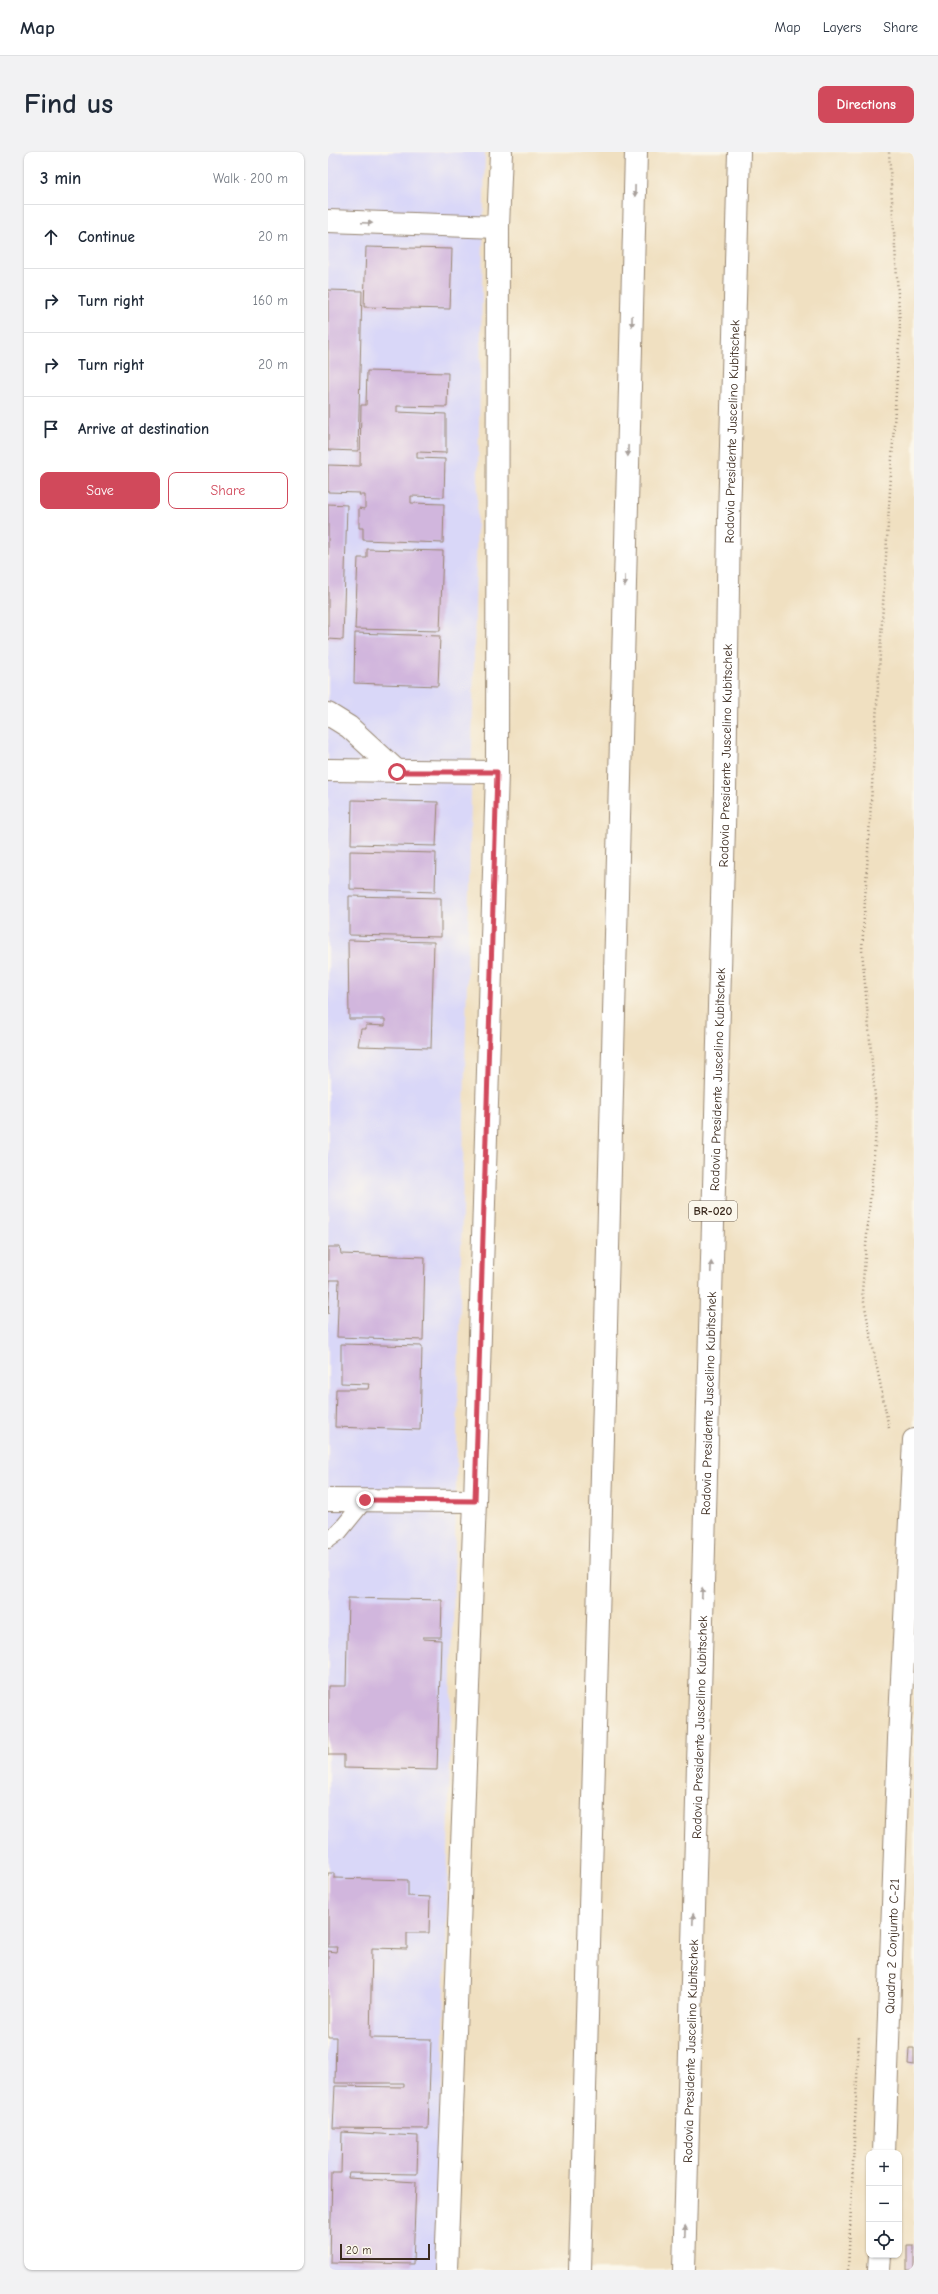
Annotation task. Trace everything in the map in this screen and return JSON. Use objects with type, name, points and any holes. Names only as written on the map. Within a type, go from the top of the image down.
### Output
[{"type":"main road","points":[[446,2270],[475,1501],[497,772],[498,227],[501,152]]},
{"type":"main road","points":[[580,2270],[636,152]]},
{"type":"main road","name":"Rodovia Presidente Juscelino Kubitschek","points":[[684,2270],[725,798],[729,519],[739,152]]},
{"type":"main road","points":[[328,221],[498,227]]},
{"type":"main road","points":[[328,714],[349,727],[397,772]]},
{"type":"main road","points":[[328,770],[497,772]]},
{"type":"main road","name":"Quadra 2 Conjunto C-21","points":[[884,2150],[906,1739],[914,1440]]},
{"type":"main road","points":[[328,1500],[475,1501]]},
{"type":"main road","points":[[879,2270],[880,2258]]},
{"type":"lane","points":[[328,1540],[339,1532],[365,1500]]},
{"type":"path","points":[[889,1432],[889,1424],[862,1292],[877,1120],[862,950],[900,326],[890,152]]},
{"type":"path","points":[[848,2270],[860,2031]]},
{"type":"shaded area","points":[[328,152],[485,152],[439,2270],[328,2270]]},
{"type":"building","points":[[366,247],[452,249],[450,309],[364,307]]},
{"type":"building","points":[[328,290],[362,291],[358,451],[328,450]]},
{"type":"building","points":[[367,371],[448,373],[447,407],[397,406],[397,412],[446,414],[446,453],[417,452],[417,458],[445,459],[444,497],[411,496],[411,503],[444,504],[443,543],[363,540],[363,528],[359,528],[359,508],[365,509],[365,495],[359,495],[360,493],[328,492],[328,465],[360,466],[361,405],[366,405]]},
{"type":"building","points":[[328,504],[347,505],[343,640],[328,639]]},
{"type":"building","points":[[367,549],[443,551],[440,631],[355,629],[358,558],[367,558]]},
{"type":"building","points":[[355,633],[440,636],[438,686],[354,683]]},
{"type":"building","points":[[352,800],[438,802],[436,846],[351,844]]},
{"type":"building","points":[[350,851],[436,853],[435,892],[350,889]]},
{"type":"building","points":[[349,896],[441,898],[441,937],[349,935]]},
{"type":"building","points":[[348,940],[434,942],[431,1048],[358,1046],[361,1029],[366,1029],[366,1025],[385,1026],[385,1019],[349,1019]]},
{"type":"building","points":[[328,1247],[340,1247],[341,1254],[425,1257],[423,1340],[337,1337],[339,1280],[330,1280],[328,1314]]},
{"type":"building","points":[[341,1344],[422,1346],[420,1430],[335,1427],[336,1389],[368,1389],[369,1384],[341,1383]]},
{"type":"building","points":[[348,1598],[442,1600],[441,1637],[423,1637],[423,1639],[441,1640],[437,1770],[344,1768],[344,1755],[328,1755],[328,1686],[346,1686]]},
{"type":"building","points":[[328,1873],[334,1873],[334,1878],[408,1880],[408,1896],[430,1897],[429,1933],[407,1933],[407,1949],[372,1948],[370,2038],[431,2039],[428,2129],[333,2128],[335,2086],[404,2087],[404,2083],[335,2083],[336,2037],[328,2037],[328,1951],[336,1952],[337,1947],[328,1947]]},
{"type":"building","points":[[909,2048],[914,2048],[914,2065],[908,2064]]},
{"type":"building","points":[[342,2132],[418,2136],[417,2174],[349,2173],[348,2178],[416,2182],[413,2264],[330,2262],[332,2173],[341,2173]]},
{"type":"building","points":[[907,2245],[914,2245],[914,2270],[907,2270]]},
{"type":"route","points":[[365,1500],[475,1501],[497,772],[397,772]]}]
